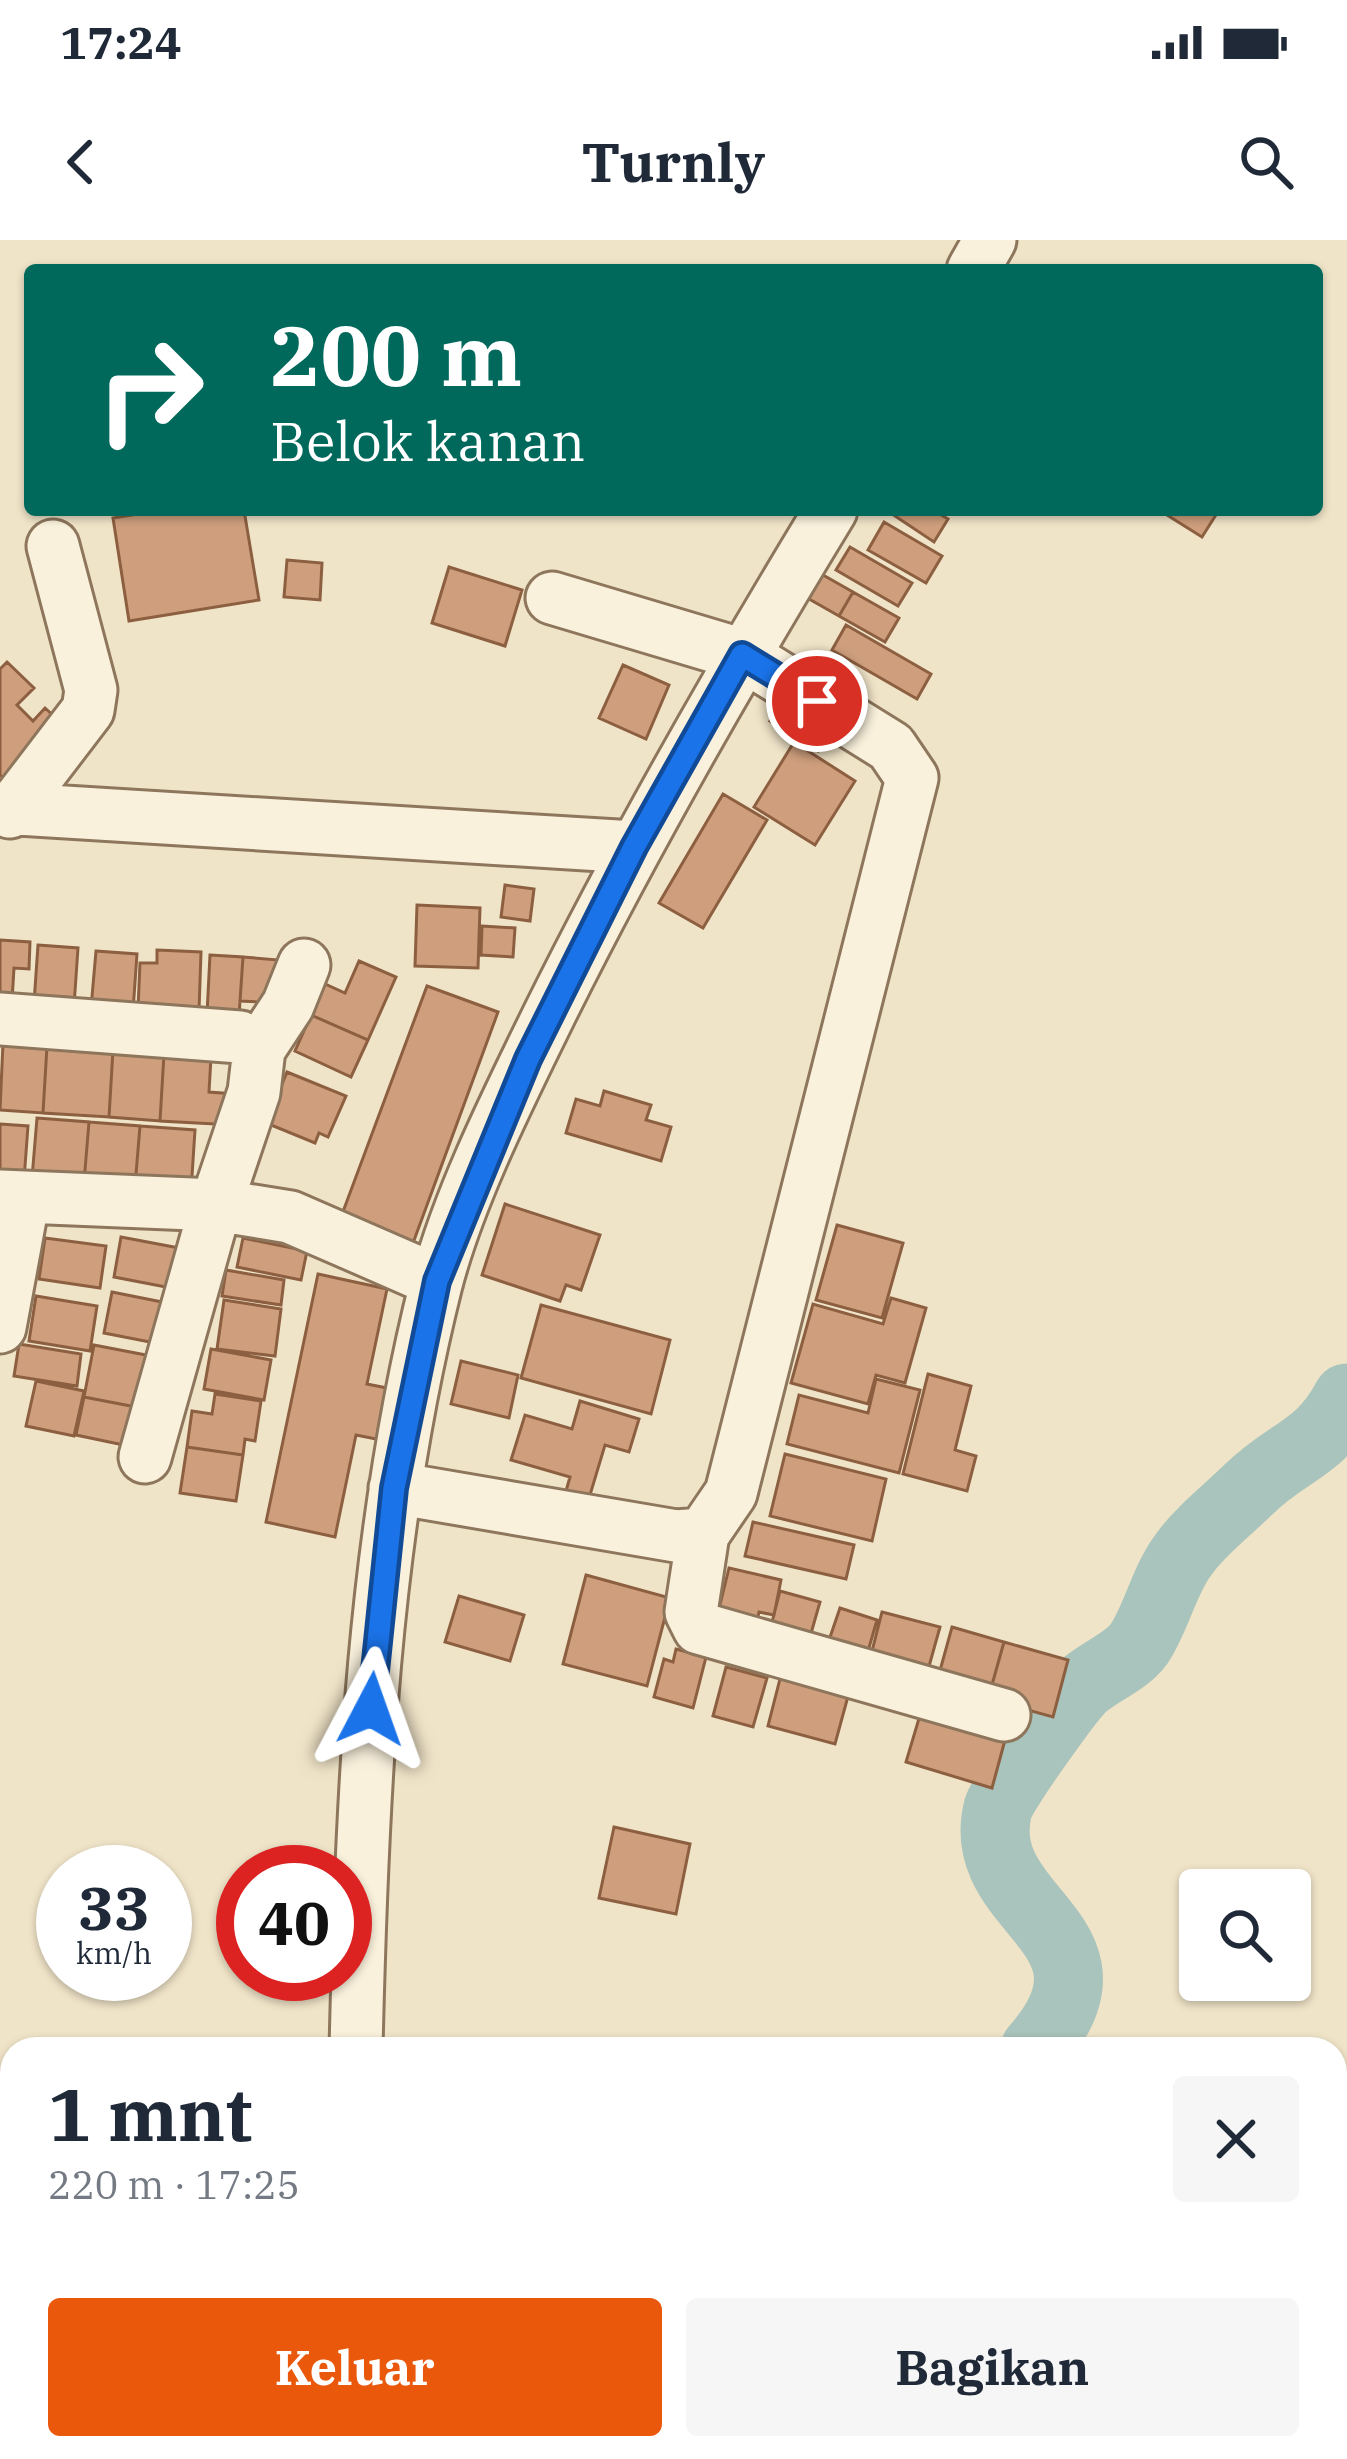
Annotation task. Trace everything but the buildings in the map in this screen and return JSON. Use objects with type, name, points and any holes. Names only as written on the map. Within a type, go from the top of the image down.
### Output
[{"type":"street","points":[[357,2037],[377,1621],[394,1488],[437,1281],[528,1059],[634,847],[827,516]]},
{"type":"street","points":[[5,810],[88,710],[92,690],[52,546]]},
{"type":"street","points":[[552,598],[742,655],[890,747],[912,778],[731,1493],[703,1534],[691,1612],[699,1628],[1004,1715]]},
{"type":"street","points":[[5,810],[634,847]]},
{"type":"street","points":[[145,1457],[216,1205],[254,1092],[259,1049],[288,1005],[304,965]]},
{"type":"street","points":[[0,1019],[240,1037],[259,1049]]},
{"type":"street","points":[[0,1328],[12,1196],[216,1205],[290,1217],[437,1281]]},
{"type":"street","points":[[394,1488],[676,1536],[703,1534]]},
{"type":"waterway","points":[[1043,2037],[1062,2009],[1068,1977],[1061,1949],[1007,1874],[996,1844],[1002,1799],[1081,1688],[1139,1644],[1171,1575],[1191,1545],[1263,1476],[1326,1429],[1347,1398]]},
{"type":"route","points":[[371,1709],[394,1488],[437,1281],[492,1138],[618,877],[742,655],[817,701]]}]
